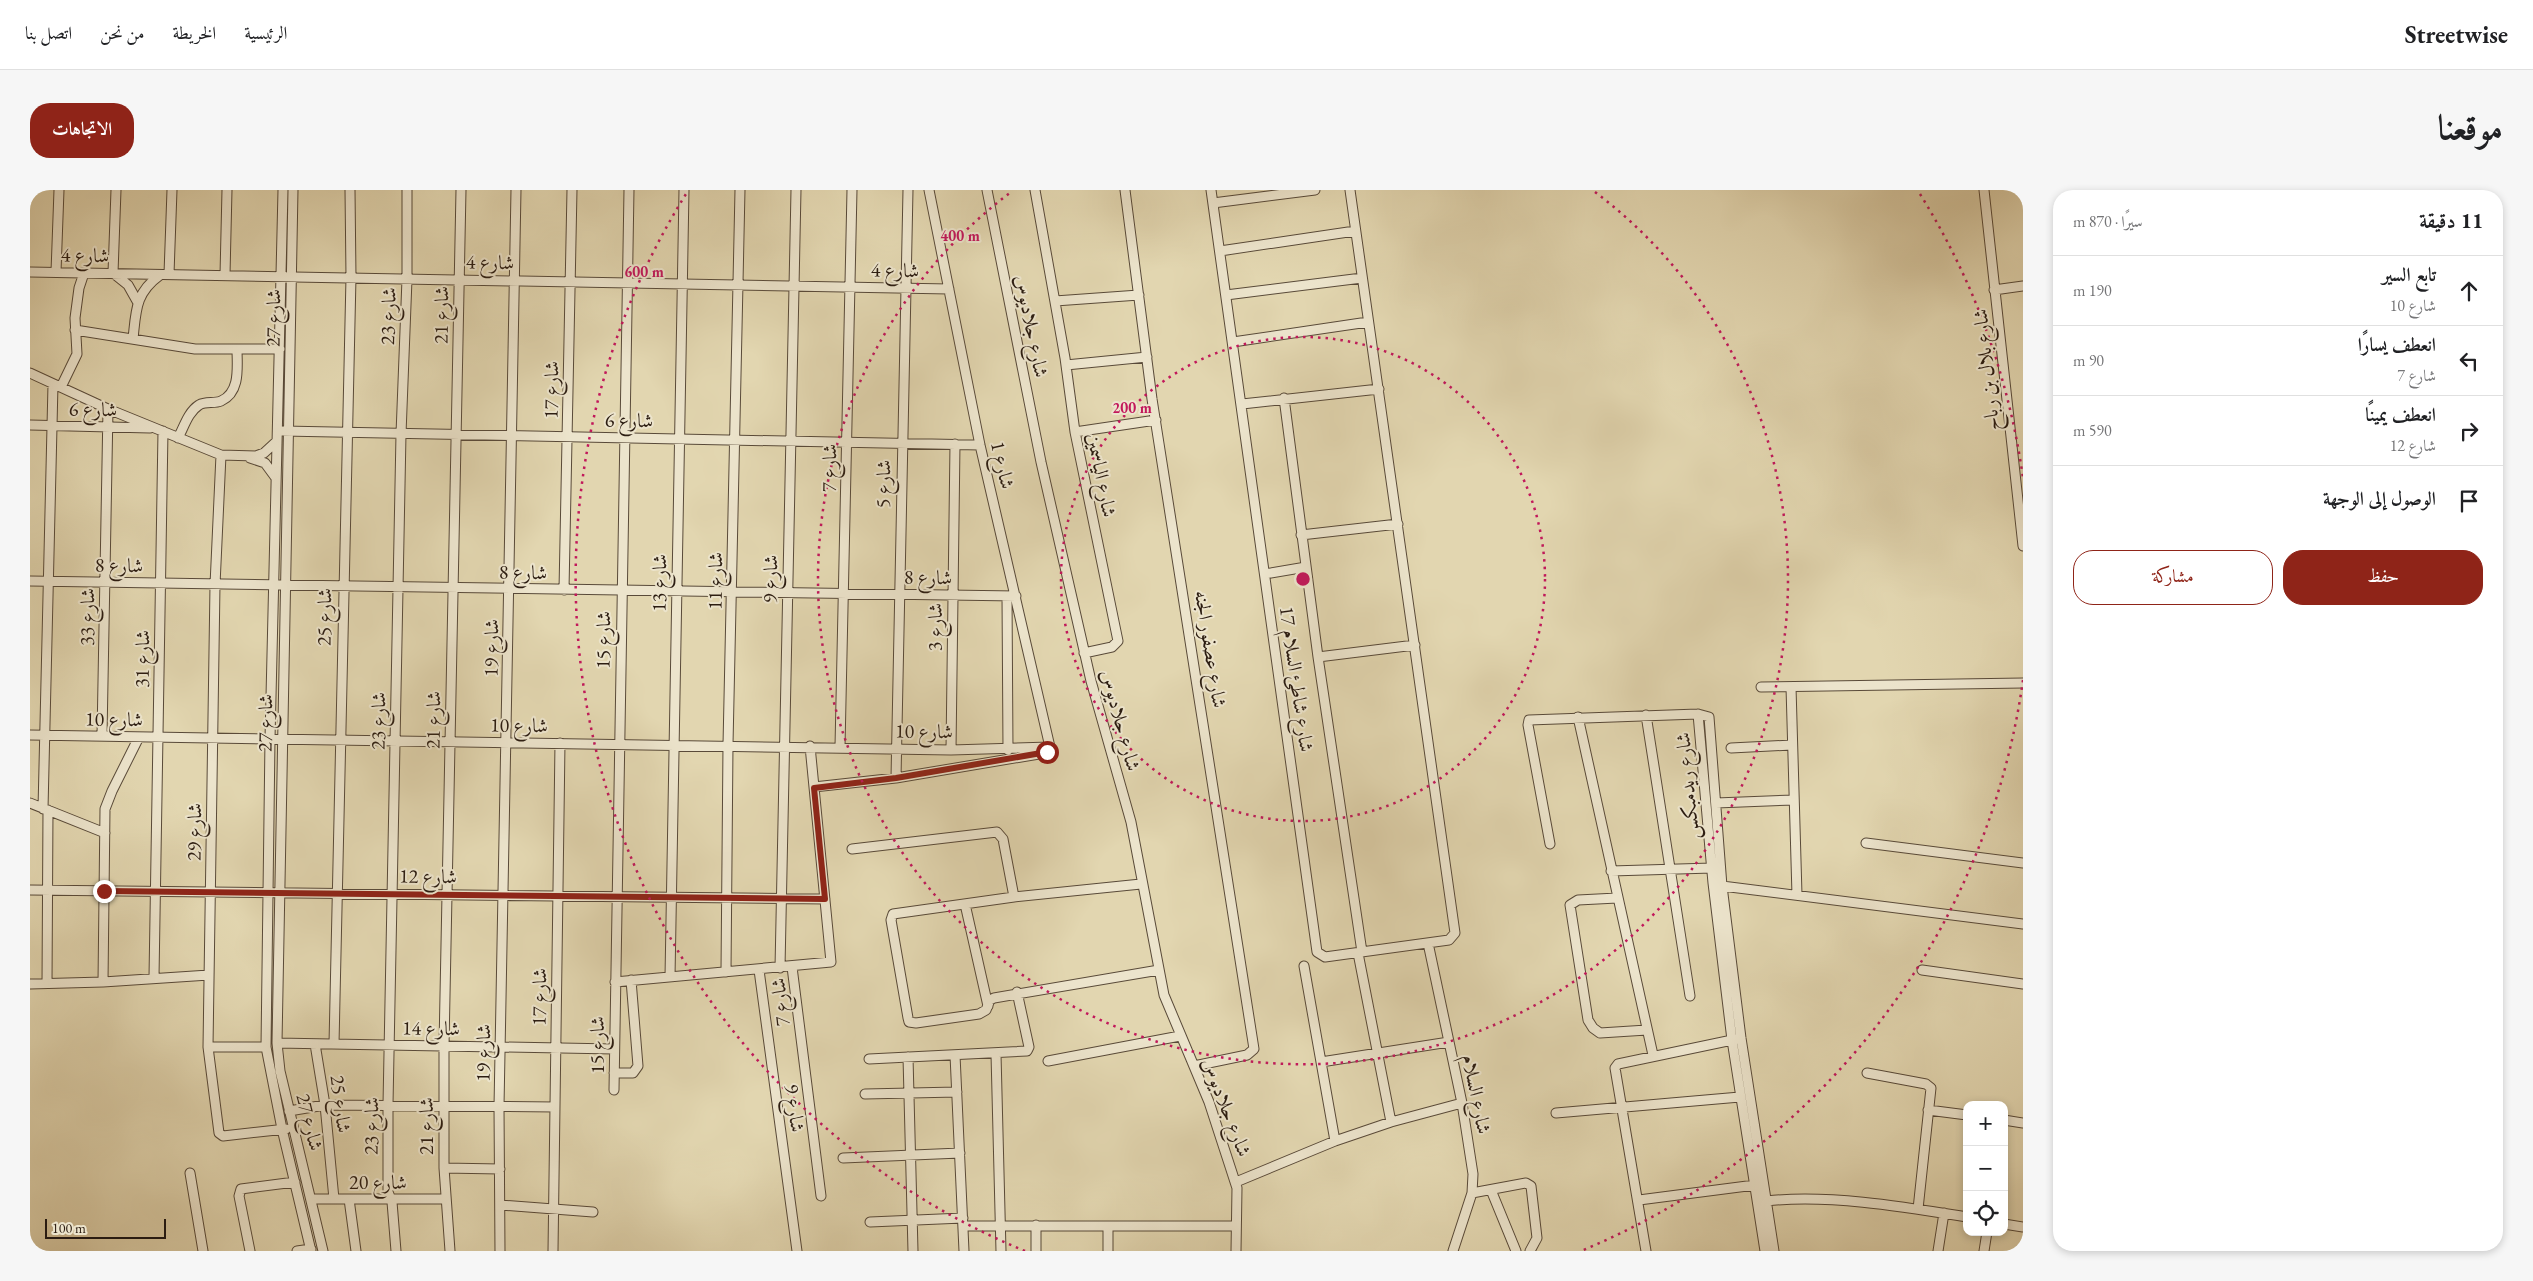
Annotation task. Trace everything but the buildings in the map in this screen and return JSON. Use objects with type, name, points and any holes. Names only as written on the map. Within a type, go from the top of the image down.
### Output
[{"type":"street","points":[[56,272],[59,190]]},
{"type":"street","points":[[116,190],[113,274],[128,285],[137,302]]},
{"type":"street","points":[[133,339],[137,302],[143,291],[164,274],[172,190]]},
{"type":"street","points":[[225,275],[227,190]]},
{"type":"street","name":"شارع 27","points":[[283,190],[287,276],[288,431],[277,1043],[280,1071],[323,1251]]},
{"type":"street","name":"شارع 27","points":[[293,190],[280,349],[277,436],[270,739],[266,1047],[282,1130],[311,1250]]},
{"type":"street","name":"شارع 25","points":[[334,1044],[342,587],[350,278],[350,190]]},
{"type":"street","name":"شارع 23","points":[[396,1251],[389,1199],[388,1105],[401,434],[407,279],[407,190]]},
{"type":"street","name":"شارع 21","points":[[450,1251],[444,1168],[444,1046],[461,190]]},
{"type":"street","name":"شارع 19","points":[[500,1251],[499,1106],[516,190]]},
{"type":"street","name":"شارع 17","points":[[564,590],[572,190]]},
{"type":"street","name":"شارع 15","points":[[614,1090],[618,744],[629,190]]},
{"type":"street","name":"شارع 13","points":[[670,977],[684,190]]},
{"type":"street","name":"شارع 11","points":[[726,972],[728,746],[740,190]]},
{"type":"street","name":"شارع 9","points":[[780,968],[796,190]]},
{"type":"street","name":"شارع 7","points":[[840,747],[852,190]]},
{"type":"street","name":"شارع 5","points":[[896,778],[901,443],[908,190]]},
{"type":"street","name":"شارع 1","points":[[929,190],[1012,596],[1050,747]]},
{"type":"street","name":"شارع جلاديوس","points":[[987,190],[1041,462],[1084,652],[1131,822],[1141,884],[1164,995],[1214,1117],[1236,1182],[1238,1200],[1235,1226],[1236,1251]]},
{"type":"street","name":"شارع الياسمين","points":[[1035,190],[1066,365],[1075,432],[1118,641],[1112,647],[1084,652]]},
{"type":"street","name":"شارع عصفور الجنه","points":[[1125,190],[1156,420],[1254,1049],[1247,1055],[1194,1066]]},
{"type":"street","name":"شارع شاطئ السلام 17","points":[[1211,190],[1317,952],[1325,957],[1360,953]]},
{"type":"street","points":[[1213,203],[1314,190]]},
{"type":"street","points":[[1350,190],[1455,933],[1449,940],[1360,953]]},
{"type":"street","name":"شارع بلال بن رباح","points":[[1984,190],[1994,290],[2022,518],[2023,546]]},
{"type":"street","points":[[1220,251],[1355,231]]},
{"type":"street","name":"شارع 4","points":[[30,272],[949,289]]},
{"type":"street","points":[[47,983],[46,809],[53,426],[57,386],[77,354],[75,330],[79,288],[84,273]]},
{"type":"street","points":[[1226,295],[1362,278]]},
{"type":"street","points":[[1994,290],[2023,286]]},
{"type":"street","points":[[1055,301],[1139,295]]},
{"type":"street","points":[[1233,342],[1368,322]]},
{"type":"street","points":[[75,330],[195,349],[280,349]]},
{"type":"street","points":[[178,438],[194,409],[205,403],[220,402],[230,394],[237,380],[238,349]]},
{"type":"street","points":[[1066,365],[1147,357]]},
{"type":"street","points":[[30,373],[108,409],[221,455],[247,458],[265,463],[276,478]]},
{"type":"street","points":[[1242,404],[1379,389]]},
{"type":"street","points":[[1284,398],[1301,535],[1360,953],[1392,1122]]},
{"type":"street","name":"شارع 33","points":[[102,736],[108,409]]},
{"type":"street","points":[[1075,432],[1156,420]]},
{"type":"street","name":"شارع 6","points":[[30,425],[159,430]]},
{"type":"street","name":"شارع 31","points":[[154,978],[161,584],[159,430]]},
{"type":"street","name":"شارع 6","points":[[277,436],[288,431],[980,445]]},
{"type":"street","points":[[247,458],[264,453],[277,436]]},
{"type":"street","name":"شارع 3","points":[[951,750],[955,444]]},
{"type":"street","name":"شارع 29","points":[[221,455],[216,585],[208,1047],[219,1133],[223,1136],[294,1128]]},
{"type":"street","points":[[1301,535],[1398,524]]},
{"type":"street","points":[[1265,574],[1306,567]]},
{"type":"street","name":"شارع 8","points":[[30,581],[509,590],[1012,596]]},
{"type":"street","points":[[1008,750],[1012,596]]},
{"type":"street","points":[[1318,657],[1414,646]]},
{"type":"street","points":[[1760,687],[2023,682]]},
{"type":"street","points":[[1791,687],[1797,894]]},
{"type":"street","points":[[1550,844],[1528,722],[1532,719],[1698,714]]},
{"type":"street","name":"شارع ريدمبكس","points":[[1765,1251],[1740,1098],[1736,1039],[1722,886],[1710,722],[1707,716],[1698,714],[1712,868],[1736,1039],[1767,1201],[1774,1251]]},
{"type":"street","points":[[1646,715],[1690,996]]},
{"type":"street","points":[[1578,717],[1653,1055]]},
{"type":"street","name":"شارع 10","points":[[30,734],[282,740],[810,746],[951,750],[1008,750],[1050,747]]},
{"type":"street","points":[[103,982],[106,809],[109,797],[139,737]]},
{"type":"street","name":"شارع 17","points":[[553,1251],[560,743]]},
{"type":"street","points":[[1731,748],[1792,745]]},
{"type":"street","name":"شارع 7","points":[[810,746],[831,962],[792,967],[821,1196]]},
{"type":"street","name":"شارع 10","points":[[814,788],[896,778],[1045,753],[1050,747]]},
{"type":"street","points":[[1716,803],[1794,800]]},
{"type":"street","points":[[30,803],[105,833]]},
{"type":"street","points":[[852,849],[998,832],[1003,839],[1014,898]]},
{"type":"street","points":[[1866,844],[2023,863]]},
{"type":"street","points":[[1611,871],[1712,868]]},
{"type":"street","points":[[1141,884],[965,904],[899,913],[891,916],[908,1018],[909,1022],[916,1023],[984,1013],[994,998],[1017,992],[1158,970]]},
{"type":"street","points":[[1722,886],[2023,924]]},
{"type":"street","name":"شارع 12","points":[[30,890],[825,899]]},
{"type":"street","points":[[1617,898],[1578,900],[1570,905],[1588,1020],[1592,1028],[1600,1033],[1647,1030]]},
{"type":"street","points":[[965,904],[988,1006]]},
{"type":"street","name":"شارع السلام","points":[[1428,943],[1462,1104],[1473,1174],[1472,1193],[1453,1251]]},
{"type":"street","points":[[1304,966],[1336,1141]]},
{"type":"street","points":[[615,982],[792,967]]},
{"type":"street","name":"شارع 9","points":[[759,970],[797,1251]]},
{"type":"street","points":[[1922,970],[2023,984]]},
{"type":"street","points":[[30,984],[103,982],[209,975]]},
{"type":"street","points":[[614,1073],[633,1073],[638,1066],[631,980]]},
{"type":"street","points":[[869,1059],[1027,1051],[1029,1047],[1017,992]]},
{"type":"street","points":[[1048,1061],[1180,1036]]},
{"type":"street","points":[[1646,1251],[1639,1200],[1615,1068],[1618,1064],[1653,1055],[1736,1039]]},
{"type":"street","points":[[1322,1062],[1449,1042]]},
{"type":"street","name":"شارع 14","points":[[277,1043],[614,1049]]},
{"type":"street","name":"شارع 25","points":[[315,1044],[325,1106],[334,1199]]},
{"type":"street","points":[[208,1047],[266,1047]]},
{"type":"street","points":[[996,1054],[1001,1251]]},
{"type":"street","points":[[955,1055],[964,1251]]},
{"type":"street","points":[[908,1057],[913,1251]]},
{"type":"street","points":[[1867,1074],[1929,1085],[1931,1088],[1918,1209]]},
{"type":"street","points":[[865,1094],[957,1092]]},
{"type":"street","points":[[1556,1113],[1740,1098]]},
{"type":"street","points":[[1236,1182],[1336,1141],[1392,1122],[1462,1104]]},
{"type":"street","name":"شارع 19","points":[[290,1111],[325,1106],[388,1105],[555,1107]]},
{"type":"street","points":[[1928,1110],[1963,1114]]},
{"type":"street","points":[[2008,1121],[2023,1123]]},
{"type":"street","points":[[843,1158],[960,1153]]},
{"type":"street","points":[[444,1168],[500,1169]]},
{"type":"street","points":[[190,1173],[203,1251]]},
{"type":"street","points":[[250,1251],[239,1196],[241,1190],[295,1182]]},
{"type":"street","points":[[1472,1193],[1526,1183],[1531,1186],[1537,1238],[1530,1251]]},
{"type":"street","points":[[1639,1200],[1755,1185]]},
{"type":"street","points":[[1491,1190],[1516,1251]]},
{"type":"street","name":"شارع 20","points":[[311,1199],[445,1199]]},
{"type":"street","points":[[349,1199],[356,1251]]},
{"type":"street","points":[[1767,1201],[1837,1201],[1918,1209],[1963,1216]]},
{"type":"street","points":[[500,1205],[593,1212]]},
{"type":"street","points":[[1938,1251],[1944,1213]]},
{"type":"street","points":[[870,1222],[963,1222],[1000,1226],[1235,1226]]},
{"type":"street","points":[[2008,1225],[2021,1227]]},
{"type":"street","points":[[1036,1226],[1036,1251]]},
{"type":"street","points":[[1108,1226],[1108,1251]]},
{"type":"street","points":[[1984,1251],[1986,1236]]},
{"type":"street","points":[[297,1251],[311,1250]]},
{"type":"route","points":[[104,891],[337,892],[825,899],[814,788],[896,778],[1047,752]]}]
